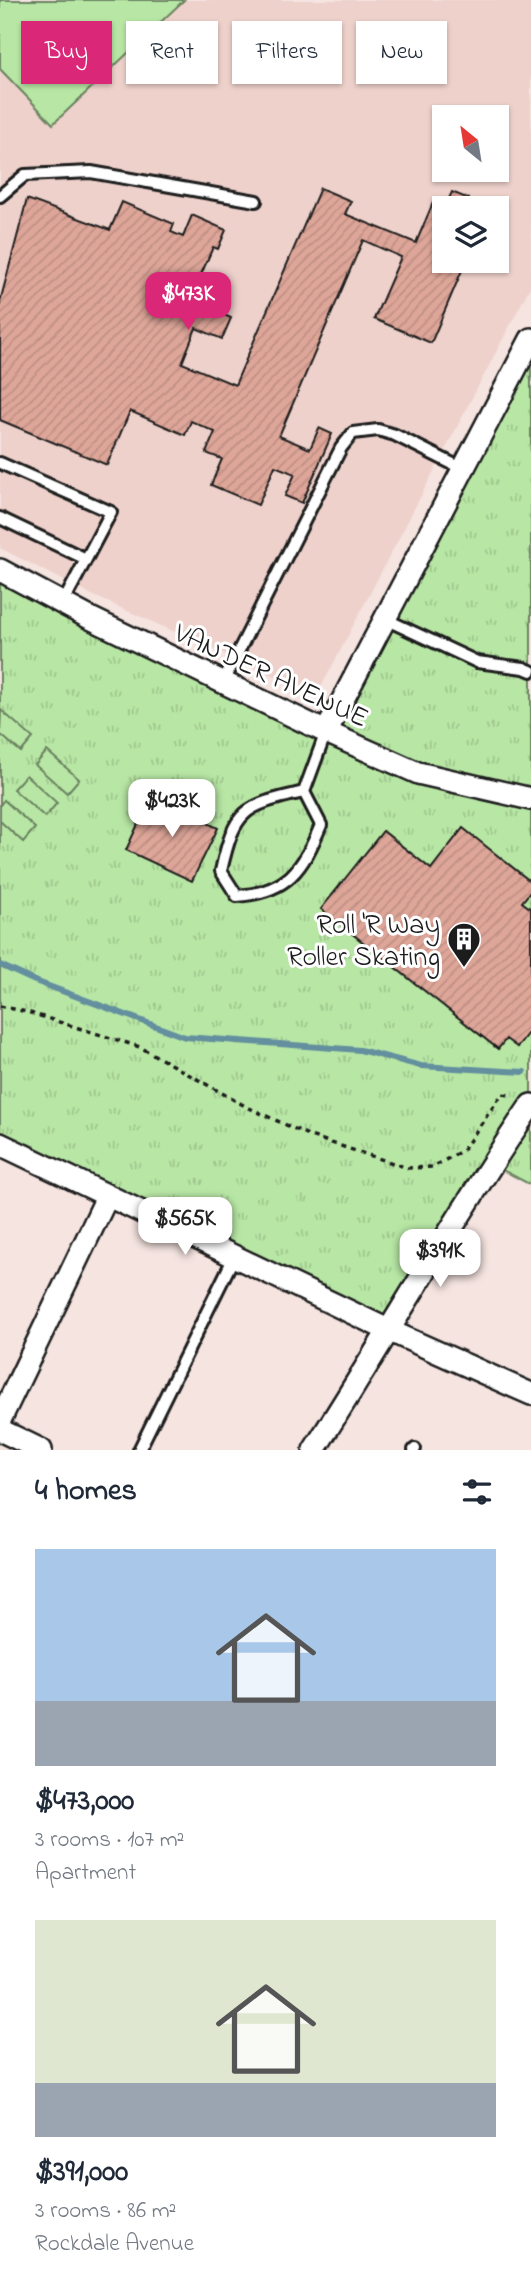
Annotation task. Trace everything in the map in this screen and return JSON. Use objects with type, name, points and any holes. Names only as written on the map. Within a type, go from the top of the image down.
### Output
[{"type":"street","points":[[326,732],[531,339]]},
{"type":"street","name":"VANDER AVENUE","points":[[0,570],[223,682],[418,773],[531,799]]},
{"type":"street","points":[[314,1450],[390,1331],[491,1164],[526,1100]]},
{"type":"street","points":[[0,1144],[390,1331],[531,1394]]},
{"type":"street","points":[[0,1420],[107,1197]]},
{"type":"street","points":[[0,1430],[41,1450]]},
{"type":"lane","points":[[0,196],[25,175],[91,172],[256,201]]},
{"type":"lane","points":[[223,682],[341,448],[353,433],[378,430],[395,435],[463,469]]},
{"type":"lane","points":[[0,463],[111,512],[63,603]]},
{"type":"lane","points":[[0,518],[86,559]]},
{"type":"lane","points":[[385,619],[477,662],[531,671]]},
{"type":"lane","points":[[304,792],[265,801],[240,816],[228,838],[220,871],[237,896],[262,894],[288,881],[311,848],[321,825],[304,792],[326,732]]},
{"type":"lane","points":[[139,1450],[234,1257]]},
{"type":"path","points":[[0,1006],[140,1047],[245,1106],[310,1136],[408,1168],[433,1167],[463,1150],[502,1094],[526,1100]]},
{"type":"shaded area","points":[[0,0],[531,0],[531,285],[317,695],[94,596],[0,548]]},
{"type":"green space","points":[[0,0],[184,0],[162,21],[126,21],[126,55],[112,68],[112,21],[21,21],[21,84],[95,84],[53,124],[0,69]]},
{"type":"green space","points":[[531,339],[531,1185],[491,1164],[390,1331],[0,1144],[0,570],[326,732]]},
{"type":"green space","points":[[1,710],[33,738],[21,752],[0,734]]},
{"type":"green space","points":[[47,751],[79,779],[67,793],[35,765]]},
{"type":"green space","points":[[26,775],[57,803],[45,817],[13,789]]},
{"type":"green space","points":[[4,800],[35,828],[23,842],[0,821],[0,805]]},
{"type":"building","points":[[320,188],[351,201],[345,214],[416,243],[432,205],[432,273],[461,273],[431,343],[374,319],[401,257],[363,240],[279,436],[310,449],[319,428],[332,434],[302,503],[285,496],[295,474],[275,466],[258,505],[211,485],[222,459],[206,453],[215,432],[191,421],[185,435],[130,411],[107,465],[0,420],[0,302],[27,199],[110,230],[122,202],[174,224],[171,232],[183,237],[192,215],[226,230],[218,249],[213,247],[190,300],[231,318],[222,339],[196,328],[182,363],[235,385]]},
{"type":"building","points":[[151,796],[218,828],[192,881],[126,850]]},
{"type":"building","name":"Roll 'R Way Roller Skating","points":[[463,828],[531,882],[531,891],[522,902],[531,909],[531,1029],[517,1047],[506,1039],[498,1049],[321,909],[383,831],[431,869]]},
{"type":"waterway","points":[[0,965],[35,981],[185,1037],[360,1050],[421,1066],[524,1072]]},
{"type":"place","name":"Roll 'R Way Roller Skating","points":[[464,969]]}]
